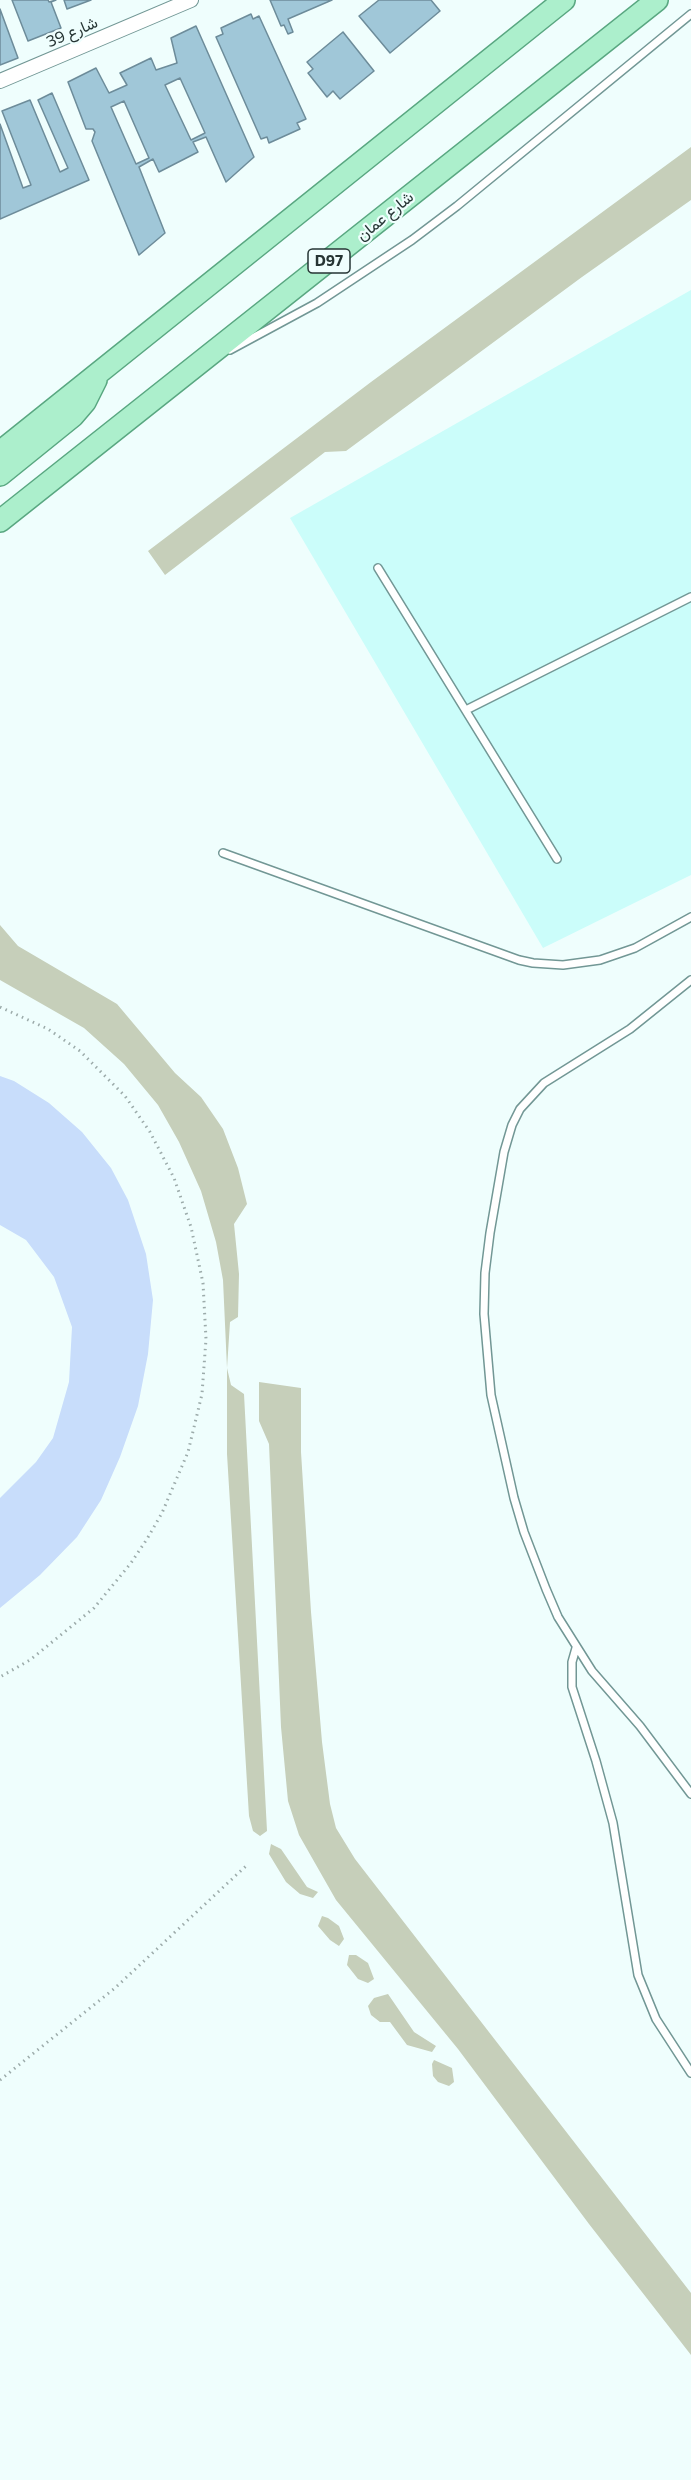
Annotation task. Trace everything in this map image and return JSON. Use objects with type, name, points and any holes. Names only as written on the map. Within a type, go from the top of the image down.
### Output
[{"type":"main road","points":[[0,452],[564,0]]},
{"type":"main road","name":"شارع عمان","points":[[0,521],[201,364],[657,0]]},
{"type":"main road","points":[[0,475],[73,416],[85,402],[100,372]]},
{"type":"main road","points":[[0,441],[31,427]]},
{"type":"street","name":"شارع 39","points":[[0,81],[191,0]]},
{"type":"lane","points":[[201,364],[317,303],[412,240],[691,15]]},
{"type":"lane","points":[[378,568],[557,859]]},
{"type":"lane","points":[[466,710],[691,597]]},
{"type":"lane","points":[[223,853],[519,960],[533,963],[563,965],[600,960],[634,948],[691,917]]},
{"type":"lane","points":[[691,980],[630,1029],[551,1078],[531,1095],[512,1125],[500,1175],[485,1274],[484,1314],[491,1395],[524,1532],[546,1589],[576,1648],[592,1671],[664,1756],[691,1794]]},
{"type":"lane","points":[[576,1648],[572,1662],[572,1688],[613,1823],[638,1975],[656,2019],[691,2073]]},
{"type":"path","points":[[0,1007],[48,1029],[80,1051],[125,1096],[150,1132],[174,1178],[191,1227],[203,1283],[206,1339],[202,1394],[191,1442],[176,1483],[147,1539],[131,1563],[94,1608],[30,1660],[0,1677]]},
{"type":"path","points":[[0,2080],[115,1988],[246,1866]]},
{"type":"shaded area","points":[[691,290],[691,875],[543,948],[290,518]]},
{"type":"shaded area","points":[[0,1076],[14,1081],[49,1103],[82,1132],[111,1168],[128,1200],[146,1254],[153,1300],[148,1354],[138,1406],[120,1457],[101,1500],[77,1537],[40,1575],[0,1608],[0,1498],[36,1462],[53,1438],[69,1382],[72,1327],[54,1277],[26,1240],[0,1225]]},
{"type":"green space","points":[[691,147],[691,200],[582,277],[346,451],[325,452],[165,575],[148,551],[371,382]]},
{"type":"green space","points":[[0,925],[18,946],[117,1004],[175,1073],[201,1097],[223,1129],[238,1168],[247,1204],[234,1224],[239,1274],[238,1317],[230,1322],[227,1368],[223,1280],[216,1242],[201,1191],[179,1142],[158,1105],[124,1064],[84,1028],[0,980]]},
{"type":"green space","points":[[227,1368],[231,1385],[244,1394],[267,1831],[260,1836],[253,1831],[249,1816],[227,1454]]},
{"type":"green space","points":[[259,1382],[301,1388],[301,1452],[311,1612],[322,1742],[330,1804],[336,1828],[355,1859],[691,2293],[691,2355],[458,2049],[336,1900],[299,1835],[288,1801],[281,1727],[269,1444],[259,1421]]},
{"type":"green space","points":[[271,1844],[281,1849],[307,1887],[318,1892],[313,1898],[300,1894],[286,1882],[269,1854]]},
{"type":"green space","points":[[322,1916],[339,1926],[344,1939],[339,1946],[330,1940],[318,1926]]},
{"type":"green space","points":[[349,1955],[356,1955],[368,1963],[374,1979],[368,1983],[358,1979],[347,1965]]},
{"type":"green space","points":[[388,1994],[414,2032],[436,2046],[432,2052],[407,2045],[390,2022],[380,2022],[371,2015],[368,2006],[374,1998]]},
{"type":"green space","points":[[434,2060],[452,2068],[454,2082],[449,2086],[438,2082],[433,2076]]},
{"type":"building","points":[[12,0],[48,0],[49,2],[56,0],[51,2],[61,28],[28,41]]},
{"type":"building","points":[[64,0],[91,0],[67,9]]},
{"type":"building","points":[[270,0],[332,0],[288,19],[293,32],[288,34],[284,25],[281,26]]},
{"type":"building","points":[[379,0],[431,0],[440,11],[390,53],[359,16]]},
{"type":"building","points":[[0,9],[18,58],[0,65]]},
{"type":"building","points":[[251,14],[253,19],[259,16],[306,119],[297,123],[300,129],[269,143],[267,137],[261,139],[216,37],[223,34],[221,28]]},
{"type":"building","points":[[196,26],[254,157],[226,182],[206,137],[193,142],[198,152],[159,172],[153,159],[139,167],[165,233],[139,255],[92,141],[95,132],[93,129],[86,129],[68,82],[96,68],[109,93],[127,85],[120,73],[151,58],[156,70],[177,63],[171,38]],"holes":[[[180,78],[205,133],[191,140],[165,85]],[[124,101],[149,158],[136,164],[111,107]]]},
{"type":"building","points":[[343,32],[374,71],[340,99],[333,91],[327,97],[308,73],[313,69],[307,62]]},
{"type":"building","points":[[52,93],[89,180],[0,219],[0,124],[23,188],[31,185],[2,111],[30,100],[60,172],[68,168],[38,100]]}]
